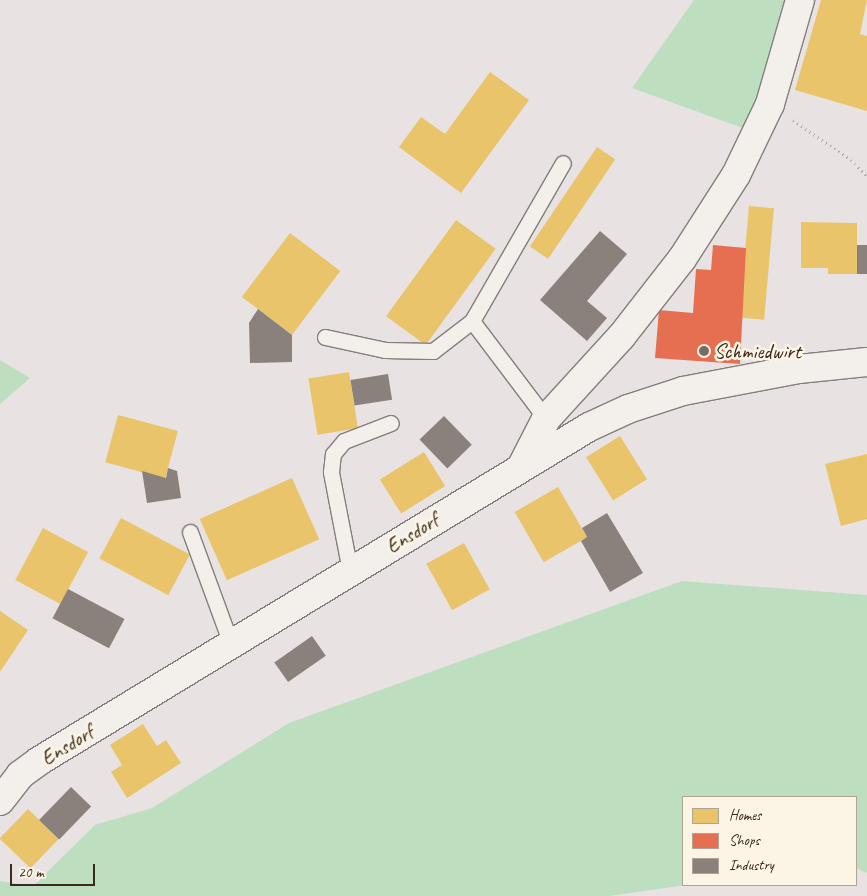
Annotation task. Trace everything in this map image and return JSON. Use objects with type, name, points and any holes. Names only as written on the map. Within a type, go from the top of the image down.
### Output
[{"type":"street","points":[[523,464],[546,419],[621,337],[682,258],[736,175],[770,104],[800,0]]},
{"type":"street","name":"Ensdorf","points":[[0,800],[20,775],[39,761],[350,572],[523,464],[589,427],[628,409],[683,391],[799,370],[867,362]]},
{"type":"lane","points":[[325,337],[385,350],[433,351],[472,321],[563,163]]},
{"type":"lane","points":[[472,321],[546,419]]},
{"type":"lane","points":[[350,572],[331,472],[333,454],[344,442],[391,423]]},
{"type":"lane","points":[[190,532],[231,644]]},
{"type":"path","points":[[770,104],[851,160],[867,176]]},
{"type":"green space","points":[[694,0],[790,0],[748,130],[632,88]]},
{"type":"green space","points":[[0,360],[30,378],[0,404]]},
{"type":"green space","points":[[682,581],[867,595],[867,873],[857,868],[857,796],[682,796],[682,886],[609,896],[0,896],[0,881],[33,886],[95,825],[152,808],[289,723]]},
{"type":"building: Homes","points":[[821,0],[867,0],[860,34],[867,36],[867,111],[795,90]]},
{"type":"building: Homes","points":[[490,72],[529,100],[461,193],[399,147],[421,117],[445,134]]},
{"type":"building: Homes","points":[[597,147],[615,159],[548,259],[530,246]]},
{"type":"building: Homes","points":[[749,206],[774,208],[764,320],[739,318]]},
{"type":"building: Homes","points":[[456,220],[496,249],[426,345],[386,316]]},
{"type":"building: Homes","points":[[801,222],[857,223],[857,274],[828,274],[828,268],[801,268]]},
{"type":"building: Homes","points":[[290,233],[340,271],[292,335],[242,297]]},
{"type":"building: Homes","points":[[349,372],[358,428],[317,435],[309,378]]},
{"type":"building: Homes","points":[[118,415],[178,431],[165,478],[105,462]]},
{"type":"building: Homes","points":[[620,436],[647,479],[613,500],[586,457]]},
{"type":"building: Homes","points":[[424,452],[445,486],[401,513],[380,480]]},
{"type":"building: Homes","points":[[867,454],[867,519],[841,526],[825,464]]},
{"type":"building: Homes","points":[[292,478],[319,539],[227,580],[200,519]]},
{"type":"building: Homes","points":[[558,487],[587,537],[544,562],[515,512]]},
{"type":"building: Homes","points":[[121,518],[190,555],[168,595],[99,559]]},
{"type":"building: Homes","points":[[43,528],[88,552],[60,604],[15,580]]},
{"type":"building: Homes","points":[[464,543],[490,589],[452,610],[426,564]]},
{"type":"building: Homes","points":[[0,611],[28,630],[0,672]]},
{"type":"building: Homes","points":[[143,724],[157,746],[166,740],[181,763],[127,798],[111,772],[122,765],[110,745]]},
{"type":"building: Homes","points":[[28,809],[59,839],[30,868],[0,839]]},
{"type":"building: Shops","points":[[713,245],[746,248],[740,364],[655,358],[659,310],[693,313],[696,269],[711,270]]},
{"type":"building: Industry","points":[[600,231],[627,254],[587,301],[607,318],[587,341],[540,300]]},
{"type":"building: Industry","points":[[857,245],[867,245],[867,274],[857,274]]},
{"type":"building: Industry","points":[[258,309],[292,335],[292,362],[250,363],[249,323]]},
{"type":"building: Industry","points":[[388,374],[392,400],[355,406],[350,380]]},
{"type":"building: Industry","points":[[444,416],[472,445],[447,468],[420,440]]},
{"type":"building: Industry","points":[[168,468],[177,471],[181,498],[147,503],[142,471],[166,478]]},
{"type":"building: Industry","points":[[607,513],[643,573],[610,592],[581,541],[587,537],[582,528]]},
{"type":"building: Industry","points":[[68,589],[125,619],[109,648],[53,618]]},
{"type":"building: Industry","points":[[312,636],[326,656],[288,682],[274,662]]},
{"type":"building: Industry","points":[[71,787],[91,806],[59,840],[39,820]]},
{"type":"place","name":"Schmiedwirt","points":[[704,351]]}]
